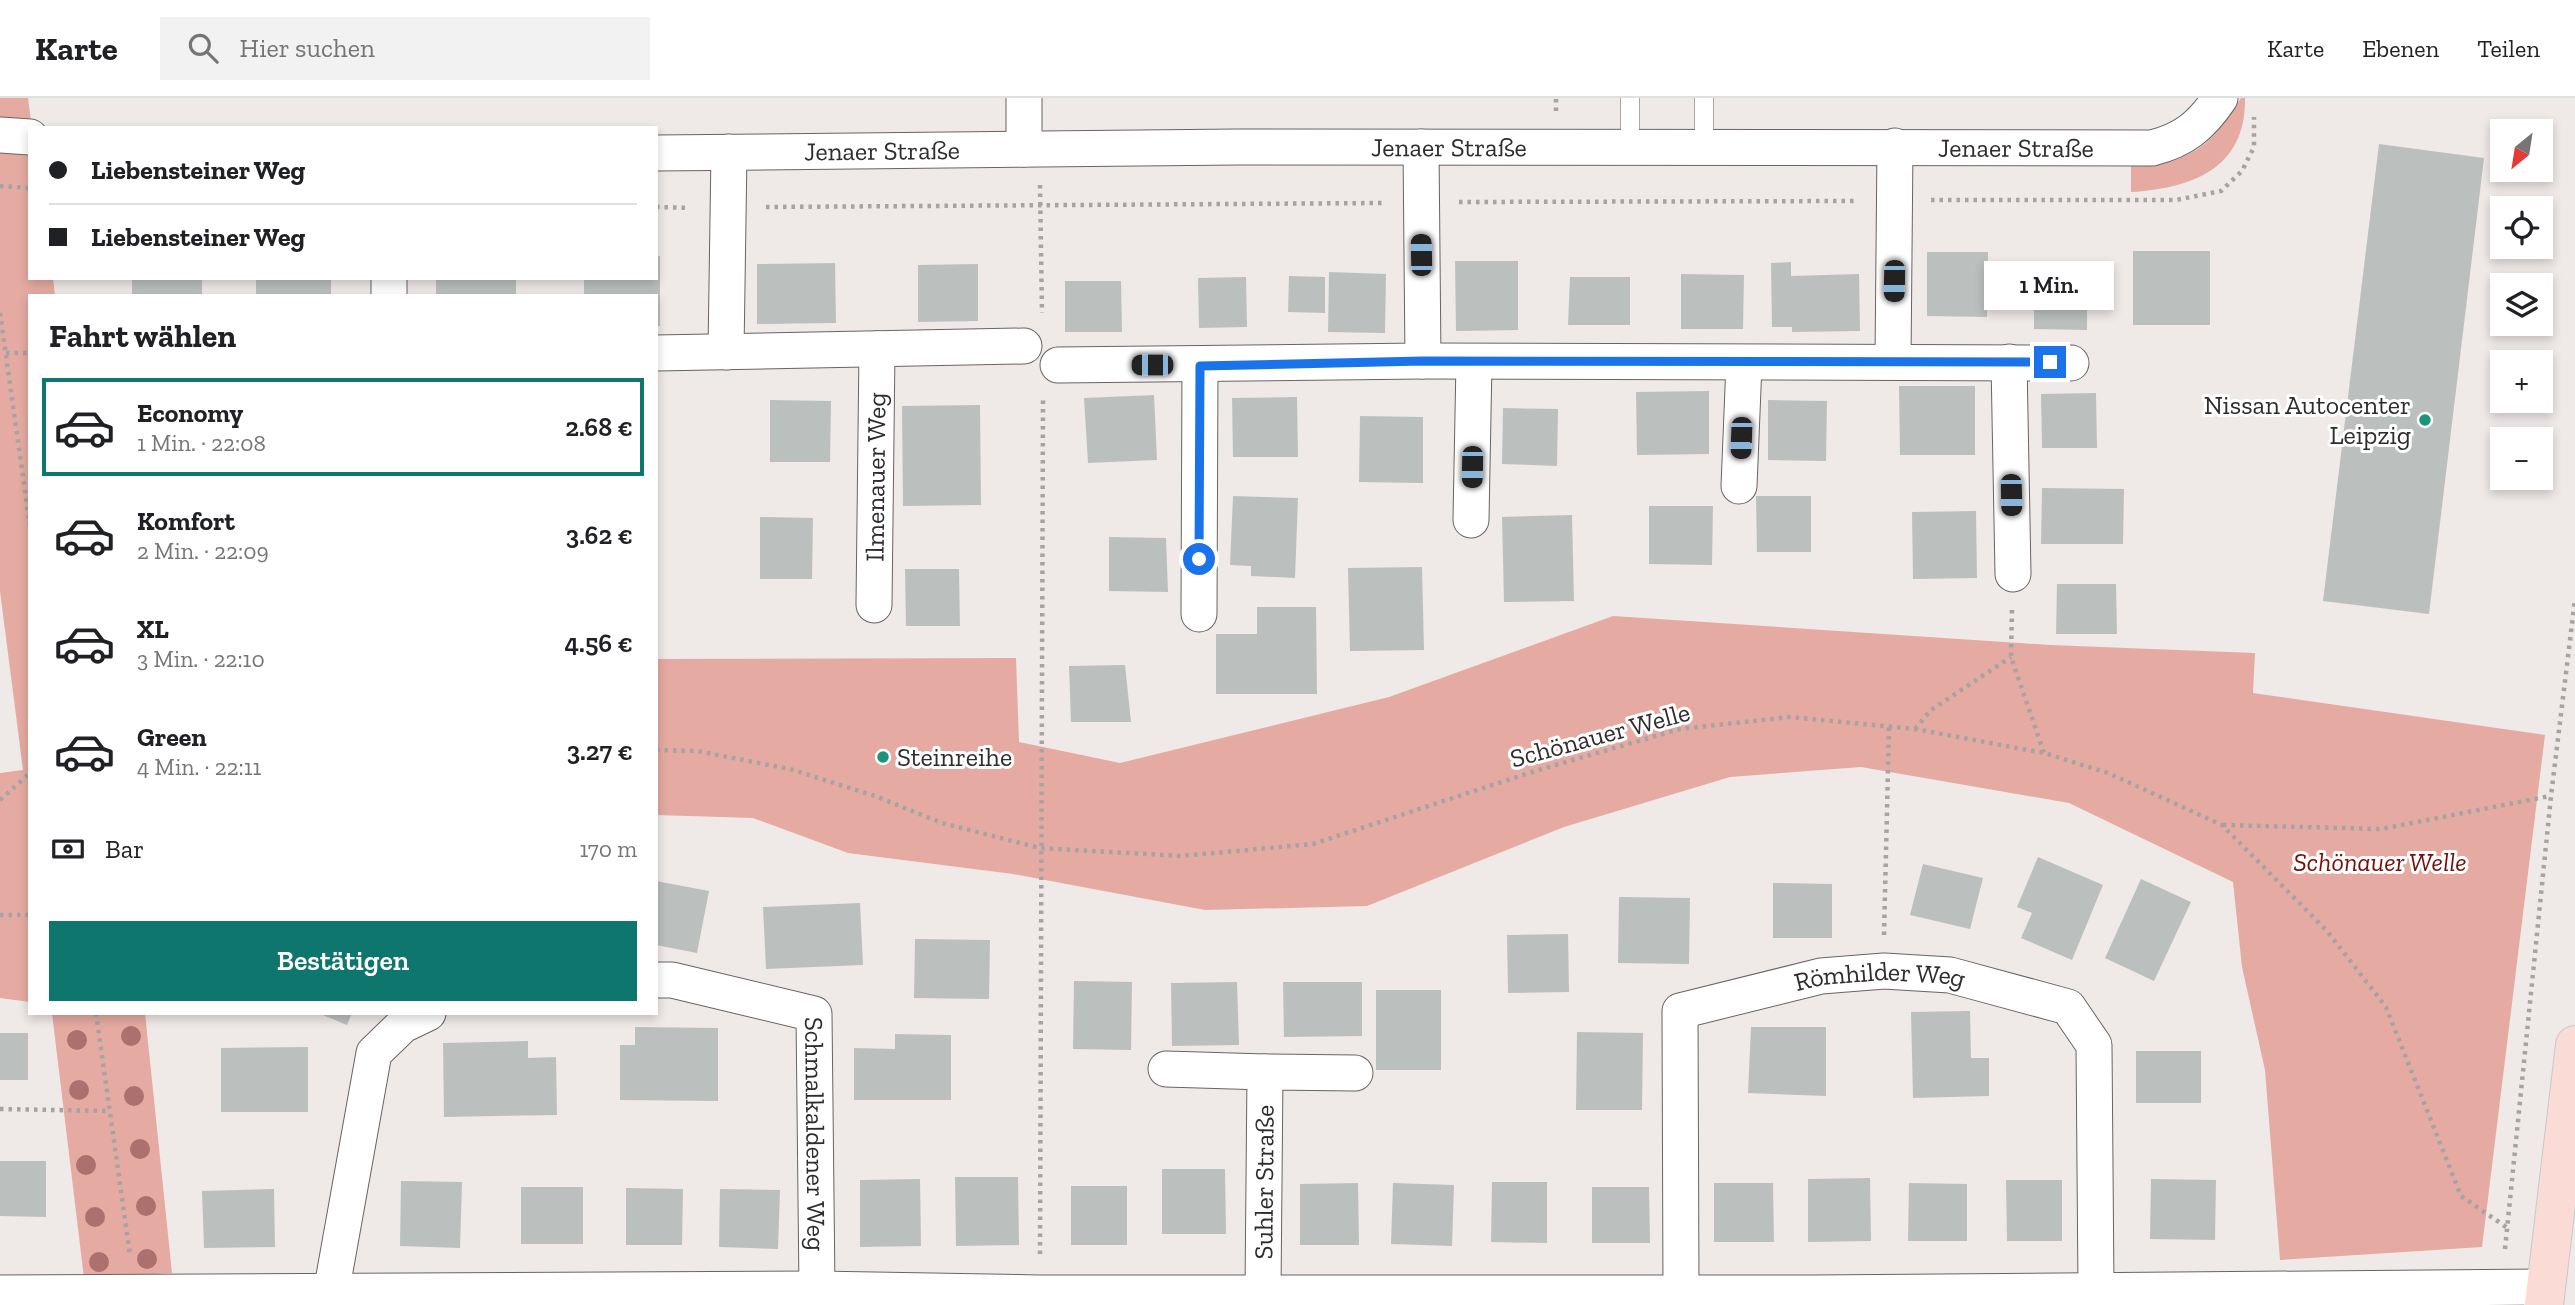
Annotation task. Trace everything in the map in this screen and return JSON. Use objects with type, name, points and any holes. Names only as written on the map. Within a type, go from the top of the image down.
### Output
[{"type":"main road","points":[[2545,1296],[2575,1045]]},
{"type":"street","points":[[1024,98],[1031,149]]},
{"type":"street","name":"Jenaer Straße","points":[[658,153],[1421,147],[2152,148],[2176,142],[2197,128],[2220,98]]},
{"type":"street","points":[[0,135],[28,137]]},
{"type":"street","points":[[1893,361],[1895,146]]},
{"type":"street","points":[[1421,147],[1423,361]]},
{"type":"street","points":[[726,352],[729,152]]},
{"type":"street","points":[[658,353],[877,349],[1033,333]]},
{"type":"street","name":"Ilmenauer Weg","points":[[874,605],[877,349]]},
{"type":"street","points":[[1050,379],[1200,366],[1423,361],[2071,363]]},
{"type":"street","points":[[1471,520],[1474,362]]},
{"type":"street","points":[[2009,362],[2013,574]]},
{"type":"street","points":[[1739,486],[1744,364]]},
{"type":"street","points":[[1199,614],[1200,366]]},
{"type":"street","name":"Römhilder Weg","points":[[1681,1292],[1680,1011],[1821,976],[1884,971],[1950,975],[2068,1007],[2094,1045],[2096,1289]]},
{"type":"street","name":"Schmalkaldener Weg","points":[[658,980],[672,980],[814,1014],[817,1289]]},
{"type":"street","points":[[331,1293],[374,1053],[403,1025],[424,1015]]},
{"type":"street","name":"Suhler Straße","points":[[1166,1069],[1354,1073]]},
{"type":"street","name":"Suhler Straße","points":[[1263,1292],[1265,1072]]},
{"type":"street","name":"Suhler Straße","points":[[0,1293],[779,1297],[817,1289],[1040,1293],[1681,1292],[2497,1286],[2545,1296]]},
{"type":"lane","points":[[1630,98],[1630,148]]},
{"type":"lane","points":[[1704,98],[1704,148]]},
{"type":"path","points":[[658,207],[2176,200],[2221,191],[2242,171],[2253,147],[2254,110]]},
{"type":"path","points":[[1031,149],[1040,204],[1033,333]]},
{"type":"path","points":[[0,186],[28,188]]},
{"type":"path","points":[[0,313],[28,512]]},
{"type":"path","points":[[6,353],[28,353]]},
{"type":"path","points":[[1040,1293],[1040,848],[1050,379]]},
{"type":"path","points":[[2013,574],[2011,657],[2044,753]]},
{"type":"path","points":[[2497,1286],[2509,1229],[2550,796],[2575,599]]},
{"type":"path","points":[[1915,729],[1931,710],[2011,657]]},
{"type":"path","name":"Schönauer Welle","points":[[658,750],[697,751],[790,769],[875,796],[942,823],[1040,848],[1181,856],[1313,844],[1535,771],[1679,729],[1790,717],[1915,729],[2044,753],[2108,773],[2222,825],[2327,932],[2386,1007],[2461,1196],[2509,1229]]},
{"type":"path","points":[[1884,971],[1889,727]]},
{"type":"path","points":[[0,800],[28,775]]},
{"type":"path","points":[[2222,825],[2381,829],[2550,796]]},
{"type":"path","points":[[0,915],[28,915]]},
{"type":"path","points":[[96,1015],[135,1293]]},
{"type":"path","points":[[0,1109],[109,1111]]},
{"type":"green space","points":[[0,98],[28,98],[32,126],[28,126],[28,280],[53,280],[55,294],[28,294],[28,1002],[0,998],[0,773],[23,770],[0,591]]},
{"type":"green space","points":[[2241,98],[2245,98],[2243,122],[2236,142],[2225,158],[2211,170],[2175,186],[2131,192],[2131,165],[2169,160],[2197,150],[2219,130]]},
{"type":"green space","name":"Schönauer Welle","points":[[1613,616],[2050,645],[2255,653],[2253,693],[2545,735],[2482,1247],[2280,1260],[2265,1070],[2242,967],[2233,882],[2069,803],[1861,767],[1730,777],[1564,827],[1367,906],[1205,910],[1013,874],[848,853],[753,818],[658,815],[658,659],[1016,658],[1019,742],[1120,763],[1389,697]]},
{"type":"green space","points":[[52,1015],[145,1015],[172,1273],[84,1278]]},
{"type":"building","points":[[2379,144],[2484,158],[2429,614],[2323,601]]},
{"type":"building","points":[[2133,251],[2210,251],[2210,325],[2133,325]]},
{"type":"building","points":[[1927,252],[1988,252],[1987,317],[1927,316]]},
{"type":"building","points":[[660,256],[660,326],[658,294],[584,294],[584,280],[658,280]]},
{"type":"building","points":[[1455,261],[1518,261],[1518,330],[1456,331]]},
{"type":"building","points":[[1791,262],[1791,276],[1859,274],[1860,331],[1792,332],[1792,327],[1772,327],[1771,263]]},
{"type":"building","points":[[835,263],[836,323],[757,324],[757,264]]},
{"type":"building","points":[[978,264],[978,321],[918,322],[918,265]]},
{"type":"building","points":[[2034,270],[2087,270],[2087,330],[2034,329]]},
{"type":"building","points":[[1329,272],[1386,274],[1385,333],[1328,332]]},
{"type":"building","points":[[1681,274],[1744,275],[1743,329],[1681,329]]},
{"type":"building","points":[[1289,276],[1325,277],[1325,313],[1288,312]]},
{"type":"building","points":[[1246,277],[1247,327],[1199,328],[1198,278]]},
{"type":"building","points":[[1570,277],[1630,277],[1630,325],[1568,325]]},
{"type":"building","points":[[132,280],[202,280],[202,294],[132,294]]},
{"type":"building","points":[[256,280],[331,280],[331,294],[256,294]]},
{"type":"building","points":[[436,280],[516,280],[516,294],[436,294]]},
{"type":"building","points":[[1065,281],[1121,281],[1122,332],[1065,332]]},
{"type":"building","points":[[1899,386],[1975,386],[1975,455],[1900,455]]},
{"type":"building","points":[[1709,391],[1709,454],[1637,455],[1636,392]]},
{"type":"building","points":[[2096,393],[2097,448],[2042,448],[2041,394]]},
{"type":"building","points":[[1154,395],[1157,460],[1088,463],[1084,398]]},
{"type":"building","points":[[1297,397],[1298,457],[1233,457],[1232,398]]},
{"type":"building","points":[[770,400],[831,401],[830,462],[770,462]]},
{"type":"building","points":[[1768,400],[1827,401],[1826,461],[1768,460]]},
{"type":"building","points":[[980,405],[981,505],[903,506],[902,406]]},
{"type":"building","points":[[1503,408],[1558,409],[1557,466],[1502,464]]},
{"type":"building","points":[[1360,416],[1423,417],[1423,483],[1359,482]]},
{"type":"building","points":[[2042,488],[2124,489],[2123,544],[2041,544]]},
{"type":"building","points":[[1233,496],[1298,498],[1295,578],[1251,576],[1251,566],[1230,565]]},
{"type":"building","points":[[1756,496],[1811,496],[1811,552],[1757,552]]},
{"type":"building","points":[[1649,506],[1713,506],[1712,565],[1649,564]]},
{"type":"building","points":[[1976,511],[1977,578],[1913,579],[1912,512]]},
{"type":"building","points":[[1572,515],[1574,601],[1504,602],[1502,517]]},
{"type":"building","points":[[760,517],[813,518],[812,579],[760,579]]},
{"type":"building","points":[[1109,537],[1166,538],[1168,592],[1109,591]]},
{"type":"building","points":[[1422,567],[1424,650],[1350,651],[1348,568]]},
{"type":"building","points":[[905,569],[959,569],[960,626],[906,626]]},
{"type":"building","points":[[2057,584],[2116,584],[2117,634],[2056,634]]},
{"type":"building","points":[[1257,607],[1316,607],[1317,694],[1216,694],[1216,634],[1257,634]]},
{"type":"building","points":[[1125,665],[1131,722],[1071,722],[1069,666]]},
{"type":"building","points":[[2038,857],[2103,885],[2072,960],[2021,938],[2032,913],[2017,907]]},
{"type":"building","points":[[1923,864],[1983,878],[1970,929],[1910,915]]},
{"type":"building","points":[[2141,879],[2191,902],[2154,981],[2105,958]]},
{"type":"building","points":[[658,881],[709,891],[697,953],[658,945]]},
{"type":"building","points":[[1773,883],[1832,884],[1832,938],[1773,938]]},
{"type":"building","points":[[1619,897],[1690,898],[1689,964],[1618,963]]},
{"type":"building","points":[[860,903],[863,965],[766,969],[763,907]]},
{"type":"building","points":[[1568,934],[1569,992],[1508,993],[1507,935]]},
{"type":"building","points":[[915,939],[990,940],[989,999],[914,998]]},
{"type":"building","points":[[1074,981],[1132,982],[1131,1050],[1073,1049]]},
{"type":"building","points":[[1237,982],[1239,1045],[1172,1046],[1171,983]]},
{"type":"building","points":[[1283,982],[1362,982],[1362,1036],[1284,1037]]},
{"type":"building","points":[[1376,990],[1441,990],[1441,1070],[1376,1070]]},
{"type":"building","points":[[1970,1011],[1971,1058],[1989,1058],[1989,1096],[1913,1098],[1911,1012]]},
{"type":"building","points":[[323,1015],[351,1015],[347,1025]]},
{"type":"building","points":[[635,1027],[718,1028],[718,1101],[620,1100],[620,1045],[635,1045]]},
{"type":"building","points":[[1751,1027],[1826,1027],[1826,1096],[1748,1093]]},
{"type":"building","points":[[1577,1032],[1643,1033],[1642,1110],[1576,1110]]},
{"type":"building","points":[[0,1033],[28,1033],[28,1080],[0,1080]]},
{"type":"building","points":[[895,1034],[951,1035],[951,1100],[854,1100],[854,1048],[895,1049]]},
{"type":"building","points":[[528,1041],[528,1058],[556,1057],[557,1115],[444,1117],[443,1043]]},
{"type":"building","points":[[308,1047],[308,1112],[221,1112],[221,1048]]},
{"type":"building","points":[[2136,1051],[2201,1051],[2201,1103],[2136,1103]]},
{"type":"building","points":[[0,1161],[46,1161],[46,1217],[0,1216]]},
{"type":"building","points":[[1162,1169],[1225,1169],[1226,1234],[1162,1234]]},
{"type":"building","points":[[955,1177],[1018,1177],[1019,1245],[956,1246]]},
{"type":"building","points":[[1870,1178],[1871,1241],[1808,1242],[1808,1179]]},
{"type":"building","points":[[920,1179],[921,1246],[860,1247],[860,1180]]},
{"type":"building","points":[[2151,1179],[2216,1180],[2215,1240],[2150,1239]]},
{"type":"building","points":[[2006,1180],[2062,1180],[2062,1241],[2007,1241]]},
{"type":"building","points":[[401,1181],[462,1182],[460,1248],[400,1246]]},
{"type":"building","points":[[1492,1182],[1547,1182],[1547,1243],[1491,1242]]},
{"type":"building","points":[[1358,1183],[1359,1245],[1300,1245],[1300,1184]]},
{"type":"building","points":[[1393,1183],[1454,1185],[1452,1246],[1391,1244]]},
{"type":"building","points":[[1714,1183],[1773,1183],[1774,1242],[1714,1242]]},
{"type":"building","points":[[1909,1183],[1967,1184],[1967,1241],[1908,1241]]},
{"type":"building","points":[[1071,1186],[1127,1186],[1127,1245],[1071,1245]]},
{"type":"building","points":[[521,1187],[583,1187],[583,1244],[521,1244]]},
{"type":"building","points":[[1592,1187],[1649,1187],[1650,1243],[1592,1243]]},
{"type":"building","points":[[626,1188],[683,1189],[682,1245],[626,1245]]},
{"type":"building","points":[[274,1189],[275,1247],[204,1248],[202,1191]]},
{"type":"building","points":[[720,1189],[780,1190],[778,1249],[719,1247]]},
{"type":"place","name":"Nissan Autocenter Leipzig","points":[[2425,420]]},
{"type":"place","name":"Steinreihe","points":[[883,757]]},
{"type":"route","points":[[1199,559],[1200,366],[1423,361],[1744,364],[2050,362]]}]
